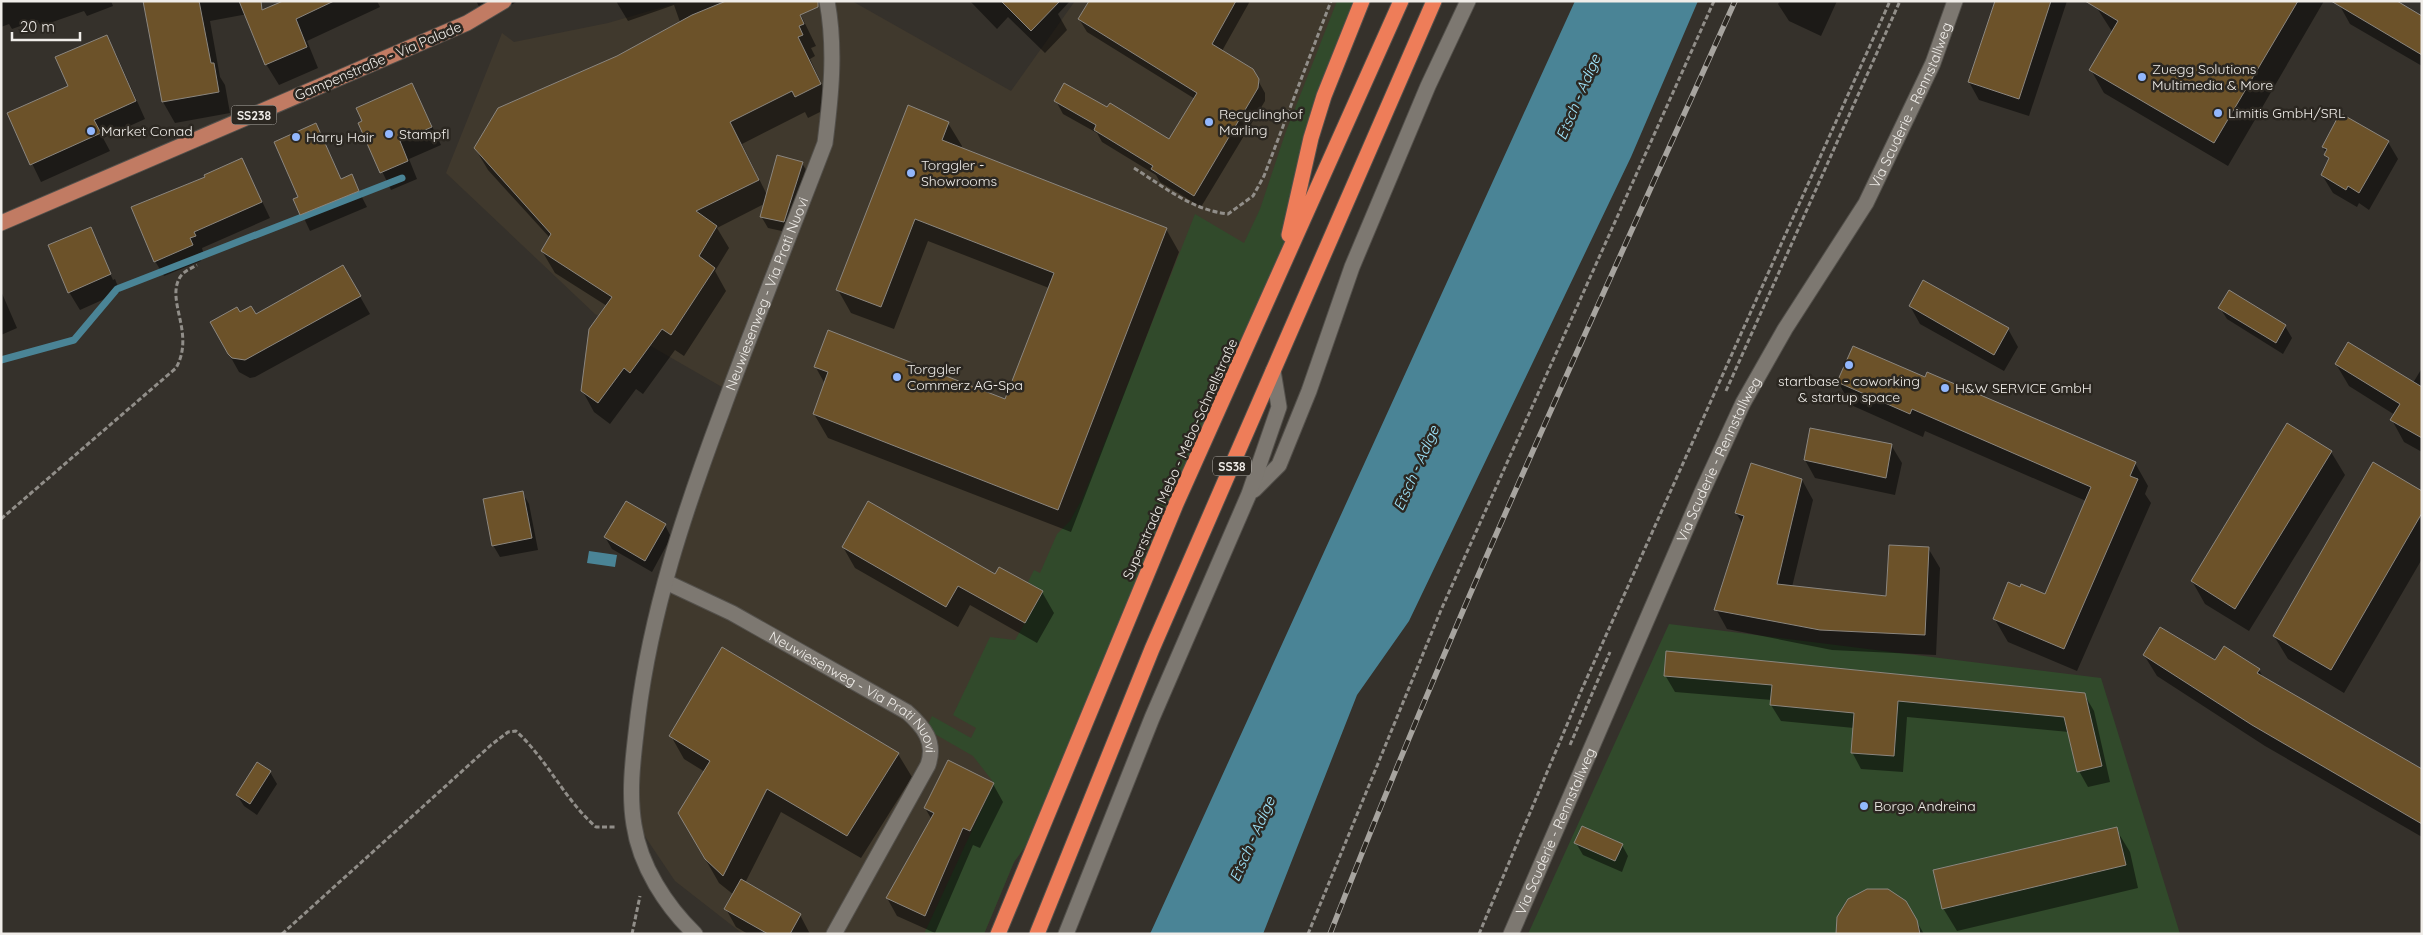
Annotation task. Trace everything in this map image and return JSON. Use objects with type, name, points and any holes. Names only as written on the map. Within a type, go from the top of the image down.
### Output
[{"type":"highway","points":[[1281,272],[1312,138],[1324,96],[1362,1]]},
{"type":"highway","name":"Superstrada Mebo - Mebo-Schnellstraße","points":[[998,934],[1176,504],[1401,1]]},
{"type":"highway","name":"SS38","points":[[1037,934],[1152,649],[1434,1]]},
{"type":"main road","name":"Gampenstraße - Via Palade","points":[[1,224],[467,23],[504,1]]},
{"type":"street","name":"Neuwiesenweg - Via Prati Nuovi","points":[[696,934],[672,907],[652,877],[637,840],[634,825],[632,786],[642,680],[666,582],[690,497],[825,143],[832,82],[830,20],[827,1]]},
{"type":"street","points":[[1250,494],[1278,465],[1309,391],[1352,267],[1428,86],[1468,1]]},
{"type":"street","name":"Via Scuderie - Rennstallweg","points":[[1511,934],[1694,510],[1743,403],[1784,330],[1866,203],[1933,63],[1955,1]]},
{"type":"street","points":[[1066,934],[1152,718],[1250,494],[1279,408],[1273,371]]},
{"type":"street","name":"Neuwiesenweg - Via Prati Nuovi","points":[[666,582],[732,613],[907,712],[925,731],[931,743],[932,755],[928,766],[834,934]]},
{"type":"path","points":[[1134,168],[1185,201],[1213,212],[1228,214],[1253,196],[1264,176],[1330,1]]},
{"type":"path","points":[[1308,934],[1441,610],[1714,1]]},
{"type":"path","points":[[1478,934],[1582,688],[1890,1]]},
{"type":"path","points":[[1,519],[176,368],[183,355],[184,338],[176,298],[178,280],[186,271],[197,265]]},
{"type":"path","points":[[1745,326],[1753,330]]},
{"type":"path","points":[[282,934],[490,745],[508,732],[516,731],[531,744],[584,816],[596,827],[634,825]]},
{"type":"path","points":[[632,934],[642,888],[652,877]]},
{"type":"shaded area","points":[[684,1],[852,1],[1011,91],[1075,1],[1362,1],[1045,819],[1014,862],[984,934],[743,934],[675,881],[640,829],[634,786],[652,635],[649,608],[722,387],[595,314],[446,173],[502,33],[514,42],[608,23]]},
{"type":"green space","points":[[1337,1],[1362,1],[1345,41],[1281,272],[1045,819],[1014,862],[984,934],[924,934],[994,783],[973,756],[926,729],[932,716],[971,738],[976,728],[953,715],[990,637],[1015,640],[1043,592],[1028,582],[1034,570],[1040,573],[1057,534],[1070,521],[1083,497],[1195,214],[1244,243],[1260,209],[1285,134]]},
{"type":"green space","name":"Borgo Andreina","points":[[1669,624],[2101,678],[2180,934],[1528,934]]},
{"type":"water","name":"Etsch - Adige","points":[[1575,1],[1698,1],[1631,157],[1409,621],[1357,695],[1263,934],[1150,934]]},
{"type":"water","points":[[589,551],[617,555],[615,567],[587,563]]},
{"type":"building","points":[[143,1],[199,1],[211,63],[214,63],[219,92],[162,102]]},
{"type":"building","points":[[239,1],[261,1],[262,10],[283,1],[334,1],[296,19],[307,47],[265,65]]},
{"type":"building","points":[[726,1],[818,1],[818,7],[800,15],[804,24],[799,26],[803,35],[798,37],[821,84],[795,97],[792,91],[730,122],[759,180],[696,211],[717,226],[699,256],[715,268],[671,335],[662,329],[630,373],[624,368],[598,403],[581,391],[589,329],[612,297],[541,251],[551,234],[474,148],[498,108],[617,56],[692,15]]},
{"type":"building","points":[[1001,1],[1060,1],[1031,31]]},
{"type":"building","name":"Recyclinghof Marling","points":[[1089,1],[1236,1],[1212,44],[1253,69],[1259,79],[1258,88],[1194,196],[1151,169],[1153,166],[1094,130],[1096,125],[1054,101],[1064,83],[1107,107],[1110,103],[1169,139],[1197,93],[1078,19]]},
{"type":"building","points":[[1995,1],[2051,1],[2019,99],[1968,82]]},
{"type":"building","points":[[2085,1],[2298,1],[2214,143],[2089,70],[2118,21]]},
{"type":"building","points":[[2331,1],[2397,1],[2422,16],[2422,55]]},
{"type":"building","points":[[107,35],[136,101],[94,120],[101,133],[30,165],[7,113],[68,86],[55,57]]},
{"type":"building","name":"Stampfl","points":[[412,83],[432,127],[400,141],[408,161],[380,173],[358,123],[362,121],[356,108]]},
{"type":"building","points":[[908,105],[949,122],[942,140],[1167,228],[1058,510],[813,414],[828,372],[814,367],[828,330],[1005,399],[1054,273],[915,219],[881,307],[836,290]]},
{"type":"building","points":[[2340,113],[2389,141],[2359,193],[2348,186],[2346,190],[2321,175],[2329,158],[2324,155],[2327,149],[2322,147]]},
{"type":"building","points":[[316,123],[341,179],[352,174],[359,191],[300,215],[293,199],[298,197],[274,142]]},
{"type":"building","points":[[777,155],[803,162],[784,222],[760,217]]},
{"type":"building","points":[[242,158],[262,202],[194,232],[196,236],[190,238],[193,245],[154,262],[131,207],[205,177],[204,175]]},
{"type":"building","points":[[91,227],[111,274],[68,293],[48,245]]},
{"type":"building","points":[[343,265],[361,296],[245,360],[232,358],[228,354],[210,322],[237,307],[240,312],[251,306],[256,314]]},
{"type":"building","points":[[1923,280],[2009,328],[1994,355],[1909,306]]},
{"type":"building","points":[[2229,290],[2286,325],[2276,343],[2218,308]]},
{"type":"building","points":[[2348,342],[2422,387],[2422,438],[2390,420],[2400,404],[2335,364]]},
{"type":"building","points":[[1853,346],[1925,377],[1927,372],[2136,462],[2130,476],[2138,479],[2064,649],[1993,619],[2008,582],[2020,587],[2021,584],[2045,594],[2091,487],[1912,409],[1910,414],[1837,382]]},
{"type":"building","points":[[2287,423],[2332,451],[2235,609],[2191,581]]},
{"type":"building","points":[[1810,428],[1892,444],[1886,478],[1804,460]]},
{"type":"building","points":[[2373,462],[2422,491],[2422,513],[2331,670],[2273,636]]},
{"type":"building","points":[[1751,463],[1802,479],[1777,584],[1886,596],[1889,545],[1929,547],[1925,635],[1820,630],[1714,610],[1744,516],[1735,513]]},
{"type":"building","points":[[523,491],[532,538],[492,546],[483,499]]},
{"type":"building","points":[[626,501],[666,524],[645,561],[604,537]]},
{"type":"building","points":[[868,501],[995,574],[999,567],[1043,591],[1025,623],[958,586],[946,607],[842,547]]},
{"type":"building","points":[[2160,627],[2215,660],[2224,646],[2260,669],[2257,673],[2422,769],[2422,824],[2252,725],[2143,655]]},
{"type":"building","points":[[722,647],[899,753],[847,836],[767,789],[723,876],[705,859],[678,813],[710,761],[669,736]]},
{"type":"building","points":[[1666,651],[2085,693],[2102,766],[2077,772],[2064,717],[1898,701],[1894,756],[1851,753],[1854,713],[1770,705],[1772,685],[1664,676]]},
{"type":"building","points":[[948,760],[994,783],[970,831],[963,828],[925,916],[886,898],[934,813],[924,808]]},
{"type":"building","points":[[257,762],[271,771],[250,804],[236,795]]},
{"type":"building","points":[[1582,826],[1623,844],[1615,861],[1574,843]]},
{"type":"building","points":[[2117,827],[2126,865],[1942,909],[1933,870]]},
{"type":"building","points":[[741,879],[801,914],[790,934],[768,934],[724,909]]},
{"type":"building","points":[[1867,889],[1888,889],[1906,901],[1917,920],[1920,934],[1836,934],[1837,917],[1848,899]]},
{"type":"waterway","points":[[1,360],[74,340],[117,289],[402,178]]},
{"type":"railway","points":[[1330,934],[1426,698],[1526,465],[1735,1]]},
{"type":"place","name":"Zuegg Solutions Multimedia & More","points":[[2142,77]]},
{"type":"place","name":"Limitis GmbH/SRL","points":[[2218,113]]},
{"type":"place","name":"Recyclinghof Marling","points":[[1209,122]]},
{"type":"place","name":"Market Conad","points":[[91,131]]},
{"type":"place","name":"Stampfl","points":[[389,134]]},
{"type":"place","name":"Harry Hair","points":[[296,137]]},
{"type":"place","name":"Torggler - Showrooms","points":[[911,173]]},
{"type":"place","name":"startbase - coworking & startup space","points":[[1849,365]]},
{"type":"place","name":"Torggler Commerz AG-Spa","points":[[897,377]]},
{"type":"place","name":"H&W SERVICE GmbH","points":[[1945,388]]},
{"type":"place","name":"Borgo Andreina","points":[[1864,806]]}]
